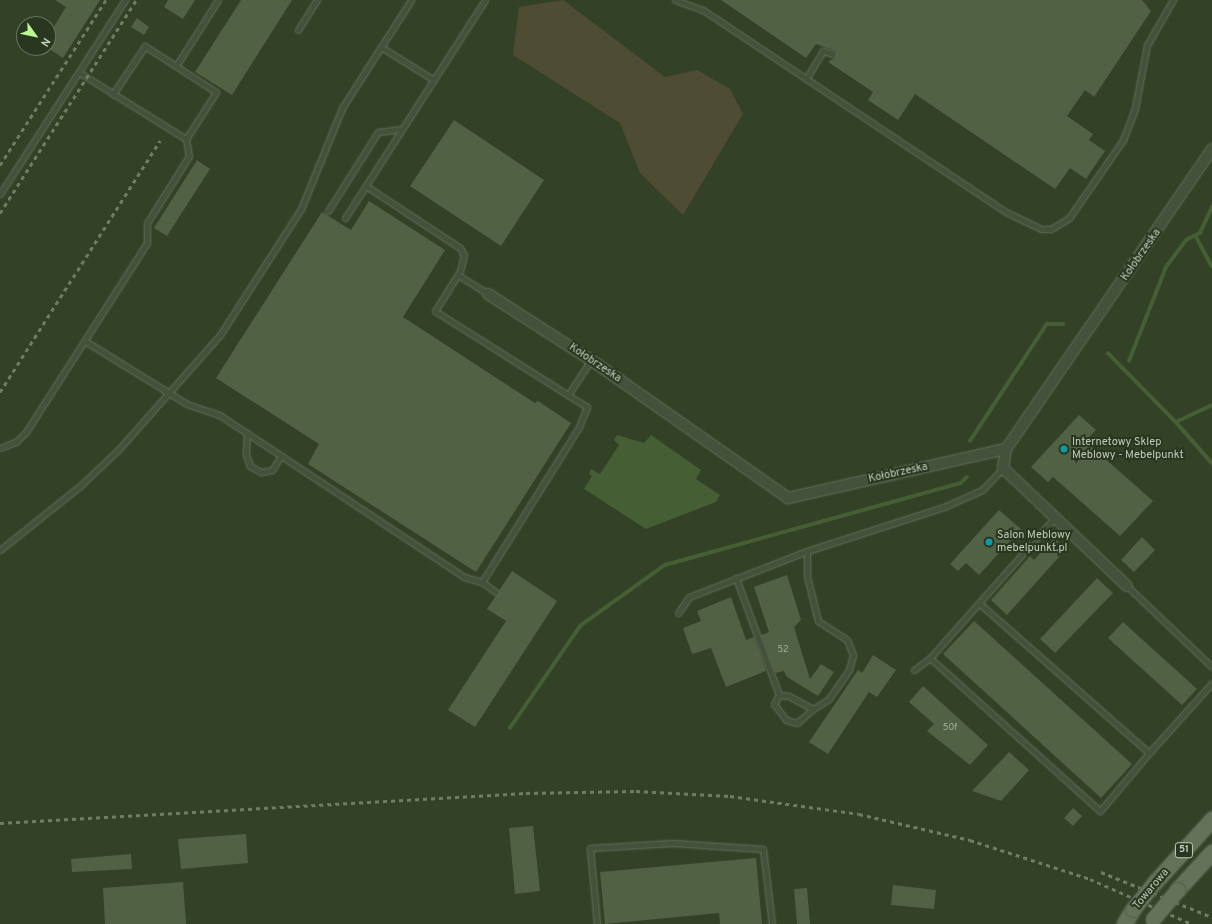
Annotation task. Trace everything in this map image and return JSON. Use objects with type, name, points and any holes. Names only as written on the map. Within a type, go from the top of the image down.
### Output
[{"type":"main road","name":"Towarowa","points":[[1124,924],[1133,909],[1156,881],[1212,819]]},
{"type":"main road","name":"Towarowa","points":[[1152,921],[1177,890],[1212,852]]},
{"type":"street","name":"Kołobrzeska","points":[[488,294],[591,360],[788,498],[1006,449],[1212,149]]},
{"type":"street","points":[[1006,449],[1003,468],[1127,586]]},
{"type":"lane","points":[[0,194],[80,73],[125,0]]},
{"type":"lane","points":[[176,66],[218,0]]},
{"type":"lane","points":[[298,30],[317,0]]},
{"type":"lane","points":[[0,550],[81,485],[170,394],[220,335],[301,209],[342,108],[411,0]]},
{"type":"lane","points":[[345,218],[485,0]]},
{"type":"lane","points":[[675,0],[703,10],[1006,212],[1041,229],[1051,229],[1069,218],[1123,140],[1136,108],[1147,45],[1173,0]]},
{"type":"lane","points":[[0,448],[16,442],[26,432],[147,243],[147,223],[189,156],[186,139],[216,92],[145,46],[113,94]]},
{"type":"lane","points":[[381,46],[434,80]]},
{"type":"lane","points":[[806,78],[823,51],[833,54]]},
{"type":"lane","points":[[80,73],[186,139]]},
{"type":"lane","points":[[328,211],[378,132],[402,129]]},
{"type":"lane","points":[[366,186],[460,248],[464,255],[458,275],[435,311],[587,407],[579,427],[482,582]]},
{"type":"lane","points":[[458,275],[488,294]]},
{"type":"lane","points":[[85,341],[187,404],[221,416],[464,577],[482,582],[496,592]]},
{"type":"lane","points":[[568,395],[591,360]]},
{"type":"lane","points":[[247,433],[246,454],[250,466],[261,472],[272,470],[281,456]]},
{"type":"lane","points":[[678,613],[689,597],[736,578],[807,551],[944,507],[982,490],[1003,468]]},
{"type":"lane","points":[[914,670],[930,658],[1055,517]]},
{"type":"lane","points":[[736,578],[779,695],[774,704],[786,720],[797,723],[813,709],[829,699],[849,670],[852,655],[847,640],[818,621],[807,576],[807,551]]},
{"type":"lane","points":[[1127,586],[1212,667]]},
{"type":"lane","points":[[979,603],[1149,753]]},
{"type":"lane","points":[[930,658],[1100,811],[1149,753],[1212,683]]},
{"type":"lane","points":[[779,695],[789,696],[813,709]]},
{"type":"lane","points":[[597,924],[590,848],[673,843],[764,848],[772,924]]},
{"type":"shaded area","points":[[563,0],[665,77],[697,70],[730,89],[743,114],[683,215],[640,173],[620,123],[513,55],[519,7]]},
{"type":"shaded area","points":[[617,435],[644,443],[651,435],[701,470],[696,479],[720,495],[716,502],[646,529],[584,489],[592,476],[589,474],[591,469],[600,474],[619,445],[614,440]]},
{"type":"building","points":[[55,0],[100,0],[63,58],[56,53],[56,23],[66,7]]},
{"type":"building","points":[[168,0],[195,0],[183,19],[164,7]]},
{"type":"building","points":[[241,0],[292,0],[232,95],[195,72]]},
{"type":"building","points":[[721,0],[1142,0],[1151,11],[1094,97],[1085,90],[1067,116],[1093,134],[1089,140],[1105,151],[1086,179],[1070,168],[1055,189],[915,94],[898,120],[868,100],[873,92],[828,62],[836,57],[836,51],[816,44],[806,58]]},
{"type":"building","points":[[137,18],[149,27],[144,35],[131,27]]},
{"type":"building","points":[[454,120],[544,180],[501,246],[410,186]]},
{"type":"building","points":[[197,160],[210,169],[167,236],[154,228]]},
{"type":"building","points":[[369,201],[445,250],[403,317],[535,403],[538,401],[571,423],[476,572],[308,464],[319,444],[216,378],[322,212],[351,230]]},
{"type":"building","points":[[1079,415],[1096,430],[1085,441],[1153,501],[1120,536],[1053,477],[1048,482],[1031,467]]},
{"type":"building","name":"Salon Meblowy mebelpunkt.pl","points":[[999,510],[1021,529],[979,575],[966,563],[958,571],[950,564]]},
{"type":"building","points":[[1142,537],[1155,550],[1134,572],[1121,560]]},
{"type":"building","points":[[1054,538],[1066,549],[1007,615],[991,600],[1030,556],[1034,560]]},
{"type":"building","points":[[512,571],[557,601],[475,727],[448,710],[506,621],[487,609]]},
{"type":"building","points":[[787,575],[801,620],[794,627],[810,679],[821,664],[834,672],[818,696],[787,677],[784,671],[775,673],[761,635],[769,632],[754,587]]},
{"type":"building","points":[[1097,578],[1113,593],[1055,653],[1040,639]]},
{"type":"building","points":[[731,597],[746,640],[754,637],[766,671],[726,687],[711,648],[692,654],[683,628],[701,621],[697,611]]},
{"type":"building","points":[[974,621],[1132,764],[1101,798],[943,654]]},
{"type":"building","points":[[1123,622],[1197,689],[1182,705],[1108,638]]},
{"type":"building","points":[[873,655],[896,670],[877,697],[869,692],[828,754],[809,742],[858,670],[862,673]]},
{"type":"building","points":[[923,686],[988,745],[970,765],[927,731],[934,724],[909,702]]},
{"type":"building","points":[[1009,752],[1029,770],[1001,801],[972,791]]},
{"type":"building","points":[[1073,808],[1082,816],[1073,826],[1064,818]]},
{"type":"building","points":[[533,826],[540,891],[515,894],[509,828]]},
{"type":"building","points":[[246,834],[248,863],[181,869],[178,839]]},
{"type":"building","points":[[131,854],[132,869],[72,872],[71,859]]},
{"type":"building","points":[[756,858],[762,924],[720,924],[719,913],[605,924],[600,872]]},
{"type":"building","points":[[183,882],[186,924],[105,924],[103,888]]},
{"type":"building","points":[[893,885],[936,890],[934,909],[891,905]]},
{"type":"building","points":[[807,888],[810,924],[797,924],[794,889]]},
{"type":"waterway","points":[[1129,361],[1166,267],[1186,240],[1200,233],[1212,207]]},
{"type":"waterway","points":[[1196,236],[1212,266]]},
{"type":"waterway","points":[[970,441],[1047,324],[1063,324]]},
{"type":"waterway","points":[[1108,353],[1176,422],[1212,405]]},
{"type":"waterway","points":[[1176,422],[1212,463]]},
{"type":"waterway","points":[[510,728],[580,626],[665,565],[961,483],[967,477]]},
{"type":"railway","points":[[0,165],[106,0]]},
{"type":"railway","points":[[0,213],[136,0]]},
{"type":"railway","points":[[0,392],[160,141]]},
{"type":"railway","points":[[0,823],[526,793],[636,791],[730,796],[859,814],[970,840],[1090,879],[1192,924]]},
{"type":"railway","points":[[1101,872],[1212,917]]},
{"type":"place","name":"Internetowy Sklep Meblowy - Mebelpunkt","points":[[1064,449]]},
{"type":"place","name":"Salon Meblowy mebelpunkt.pl","points":[[989,542]]}]
